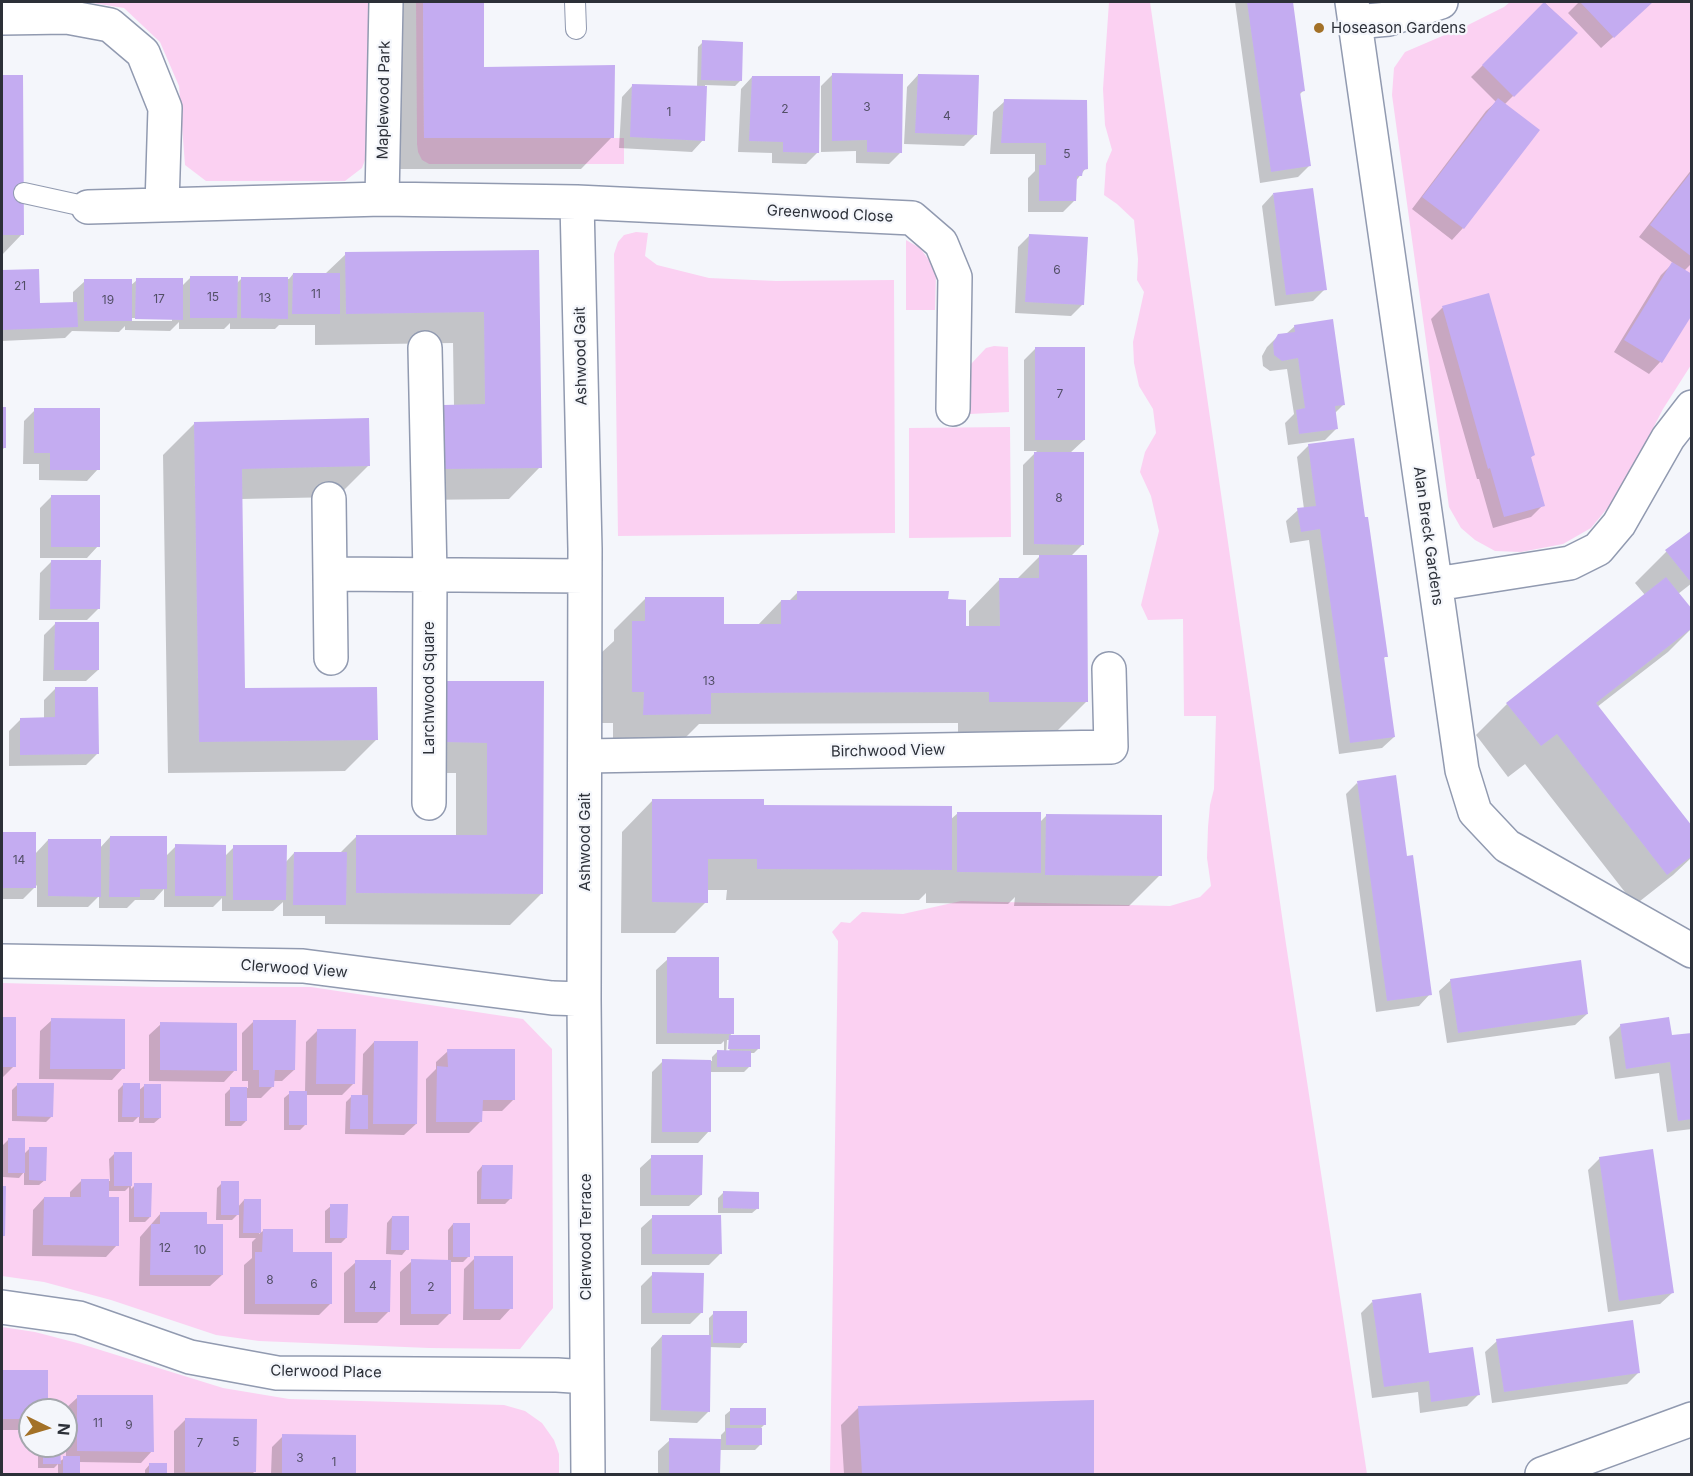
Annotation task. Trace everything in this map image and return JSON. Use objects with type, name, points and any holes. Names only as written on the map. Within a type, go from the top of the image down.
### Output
[{"type":"street","name":"Maplewood Park","points":[[382,199],[386,2]]},
{"type":"street","points":[[1353,12],[1389,18],[1441,2]]},
{"type":"street","name":"Alan Breck Gardens","points":[[1353,12],[1462,770],[1476,812],[1507,846],[1692,951]]},
{"type":"street","points":[[2,18],[67,17],[110,25],[143,53],[165,108],[162,205]]},
{"type":"street","points":[[88,207],[382,199],[577,202]]},
{"type":"street","name":"Greenwood Close","points":[[577,202],[912,218],[941,243],[955,277],[952,408]]},
{"type":"street","name":"Ashwood Gait","points":[[577,202],[585,576],[584,999]]},
{"type":"street","name":"Larchwood Square","points":[[425,348],[429,574],[429,802]]},
{"type":"street","points":[[1436,584],[1570,563],[1598,549],[1619,524],[1668,438],[1692,407]]},
{"type":"street","points":[[329,499],[331,658]]},
{"type":"street","points":[[331,574],[585,576]]},
{"type":"street","name":"Birchwood View","points":[[586,756],[1111,747],[1109,669]]},
{"type":"street","name":"Clerwood View","points":[[2,961],[303,966],[552,998],[584,999]]},
{"type":"street","name":"Clerwood Terrace","points":[[584,999],[588,1474]]},
{"type":"street","name":"Clerwood Place","points":[[2,1307],[79,1318],[190,1357],[277,1373],[587,1377]]},
{"type":"street","points":[[1542,1474],[1692,1419]]},
{"type":"lane","points":[[575,2],[576,29]]},
{"type":"lane","points":[[24,193],[88,207]]},
{"type":"shaded area","points":[[86,2],[369,2],[371,144],[362,168],[345,181],[206,181],[185,165],[179,86],[160,42],[124,8]]},
{"type":"shaded area","points":[[416,2],[423,2],[424,138],[624,138],[624,164],[429,164],[422,160],[417,144]]},
{"type":"shaded area","points":[[1109,2],[1150,2],[1286,944],[1367,1474],[830,1474],[838,941],[832,932],[841,922],[850,923],[862,912],[903,914],[961,901],[1170,906],[1200,897],[1211,886],[1207,858],[1210,805],[1214,789],[1216,716],[1184,716],[1183,619],[1148,620],[1141,605],[1159,531],[1151,496],[1140,472],[1145,452],[1156,433],[1153,409],[1139,386],[1134,363],[1133,342],[1144,292],[1137,280],[1138,259],[1134,220],[1104,195],[1106,164],[1112,150],[1105,125],[1103,89]]},
{"type":"shaded area","points":[[1510,2],[1691,2],[1691,365],[1663,409],[1619,494],[1591,528],[1563,544],[1521,552],[1495,551],[1475,540],[1461,528],[1449,507],[1392,95],[1394,68],[1405,52],[1468,25]]},
{"type":"shaded area","points":[[636,232],[648,233],[645,256],[657,265],[709,278],[776,281],[894,280],[895,533],[618,536],[614,254],[618,242],[624,235]]},
{"type":"shaded area","points":[[906,240],[920,248],[934,267],[936,274],[935,310],[906,310]]},
{"type":"shaded area","points":[[1008,347],[1009,412],[970,414],[971,364],[986,348]]},
{"type":"shaded area","points":[[1010,427],[1011,537],[909,538],[909,428]]},
{"type":"shaded area","points":[[2,983],[156,987],[311,987],[523,1019],[552,1049],[553,1308],[520,1349],[259,1341],[216,1335],[111,1300],[44,1282],[2,1276]]},
{"type":"shaded area","points":[[2,1327],[35,1332],[81,1344],[223,1388],[289,1399],[504,1405],[525,1411],[542,1423],[554,1440],[559,1454],[559,1474],[2,1474]]},
{"type":"building","points":[[423,2],[484,2],[484,67],[615,65],[614,138],[424,138]]},
{"type":"building","points":[[1247,2],[1293,2],[1305,91],[1300,92],[1311,166],[1271,172]]},
{"type":"building","points":[[1544,2],[1578,33],[1514,97],[1482,65]]},
{"type":"building","points":[[1580,2],[1653,2],[1614,38]]},
{"type":"building","points":[[702,40],[743,42],[742,81],[701,80]]},
{"type":"building","points":[[832,73],[903,74],[902,153],[867,152],[867,140],[832,141]]},
{"type":"building","points":[[918,74],[979,75],[977,135],[915,133]]},
{"type":"building","points":[[2,75],[23,75],[24,235],[2,235]]},
{"type":"building","points":[[752,76],[820,76],[819,153],[783,152],[783,142],[749,141]]},
{"type":"building","points":[[632,84],[707,86],[705,141],[630,137]]},
{"type":"building","points":[[1498,98],[1540,130],[1464,229],[1422,197]]},
{"type":"building","points":[[1004,99],[1087,100],[1088,169],[1083,170],[1082,176],[1077,176],[1076,201],[1039,201],[1039,165],[1046,165],[1046,143],[1001,143]]},
{"type":"building","points":[[1692,171],[1692,257],[1650,225]]},
{"type":"building","points":[[1313,188],[1327,290],[1286,295],[1273,193]]},
{"type":"building","points":[[1029,234],[1088,237],[1084,305],[1025,302]]},
{"type":"building","points":[[539,250],[542,468],[445,469],[444,405],[485,404],[484,312],[346,314],[345,252]]},
{"type":"building","points":[[1672,262],[1692,274],[1692,315],[1662,363],[1624,340]]},
{"type":"building","points":[[39,269],[40,303],[77,302],[78,327],[2,330],[2,270]]},
{"type":"building","points":[[293,273],[340,273],[340,314],[292,314]]},
{"type":"building","points":[[190,276],[238,276],[237,318],[190,318]]},
{"type":"building","points":[[241,277],[288,277],[288,319],[241,318]]},
{"type":"building","points":[[136,278],[183,278],[183,320],[135,319]]},
{"type":"building","points":[[84,279],[132,279],[132,321],[84,321]]},
{"type":"building","points":[[1489,293],[1535,455],[1531,457],[1545,506],[1504,517],[1490,468],[1488,469],[1442,306]]},
{"type":"building","points":[[1333,319],[1345,405],[1335,406],[1338,429],[1299,434],[1296,410],[1305,408],[1298,358],[1282,361],[1274,355],[1273,343],[1278,334],[1295,332],[1294,325]]},
{"type":"building","points":[[1035,347],[1085,347],[1085,440],[1035,440]]},
{"type":"building","points":[[2,407],[6,407],[6,448],[2,448]]},
{"type":"building","points":[[34,408],[100,408],[100,470],[50,470],[50,453],[34,453]]},
{"type":"building","points":[[369,418],[370,466],[242,469],[245,688],[377,687],[378,740],[199,742],[194,422]]},
{"type":"building","points":[[1354,438],[1388,657],[1384,657],[1395,737],[1350,743],[1320,529],[1301,532],[1297,508],[1316,506],[1308,444]]},
{"type":"building","points":[[1034,452],[1084,452],[1084,545],[1034,544]]},
{"type":"building","points":[[51,495],[100,495],[100,547],[51,547]]},
{"type":"building","points":[[1692,530],[1692,579],[1689,580],[1665,550]]},
{"type":"building","points":[[1039,555],[1087,555],[1088,702],[989,702],[989,692],[711,693],[711,714],[643,715],[644,692],[632,692],[632,621],[645,621],[645,597],[724,597],[724,624],[781,624],[781,600],[797,600],[797,591],[949,591],[948,599],[966,600],[966,626],[1000,626],[999,578],[1039,578]]},
{"type":"building","points":[[51,560],[101,560],[100,609],[50,609]]},
{"type":"building","points":[[1666,577],[1692,609],[1692,628],[1596,703],[1692,826],[1692,856],[1667,875],[1557,734],[1541,746],[1506,703]]},
{"type":"building","points":[[55,622],[99,622],[99,670],[54,670]]},
{"type":"building","points":[[444,681],[544,681],[543,894],[356,893],[356,835],[487,835],[487,743],[444,742]]},
{"type":"building","points":[[55,687],[98,687],[99,754],[20,755],[20,718],[55,717]]},
{"type":"building","points":[[1396,775],[1407,856],[1413,855],[1432,995],[1387,1001],[1357,781]]},
{"type":"building","points":[[652,799],[764,799],[764,805],[952,806],[952,870],[757,869],[757,859],[708,859],[708,903],[652,902]]},
{"type":"building","points":[[957,812],[1041,812],[1041,873],[957,872]]},
{"type":"building","points":[[1046,814],[1162,815],[1162,876],[1045,875]]},
{"type":"building","points":[[2,832],[36,832],[36,888],[2,888]]},
{"type":"building","points":[[110,836],[167,836],[167,889],[140,889],[140,897],[109,897]]},
{"type":"building","points":[[48,839],[101,839],[101,897],[48,896]]},
{"type":"building","points":[[175,844],[226,845],[226,896],[175,896]]},
{"type":"building","points":[[233,845],[287,845],[286,900],[233,900]]},
{"type":"building","points":[[294,852],[347,852],[346,905],[293,905]]},
{"type":"building","points":[[667,957],[719,957],[719,998],[734,998],[734,1034],[667,1033]]},
{"type":"building","points":[[1581,960],[1588,1014],[1458,1033],[1450,979]]},
{"type":"building","points":[[2,1017],[16,1017],[16,1067],[2,1067]]},
{"type":"building","points":[[1669,1017],[1672,1035],[1692,1033],[1692,1119],[1678,1121],[1670,1062],[1626,1069],[1620,1024]]},
{"type":"building","points":[[51,1018],[125,1019],[125,1069],[50,1069]]},
{"type":"building","points":[[253,1020],[296,1020],[295,1070],[275,1070],[274,1087],[259,1087],[259,1070],[253,1070]]},
{"type":"building","points":[[160,1022],[237,1023],[237,1071],[160,1070]]},
{"type":"building","points":[[317,1029],[356,1029],[355,1084],[316,1084]]},
{"type":"building","points":[[729,1035],[760,1035],[760,1049],[728,1049]]},
{"type":"building","points":[[374,1041],[418,1041],[417,1124],[373,1124]]},
{"type":"building","points":[[447,1049],[515,1049],[515,1100],[483,1100],[482,1122],[436,1122],[437,1066],[448,1067]]},
{"type":"building","points":[[717,1050],[751,1051],[751,1067],[717,1067]]},
{"type":"building","points":[[662,1059],[711,1060],[711,1132],[662,1132]]},
{"type":"building","points":[[17,1083],[54,1083],[53,1117],[17,1116]]},
{"type":"building","points":[[123,1083],[140,1083],[140,1117],[122,1117]]},
{"type":"building","points":[[144,1084],[161,1084],[161,1118],[144,1118]]},
{"type":"building","points":[[230,1087],[247,1087],[247,1121],[230,1121]]},
{"type":"building","points":[[289,1091],[307,1091],[307,1125],[289,1125]]},
{"type":"building","points":[[351,1095],[368,1095],[368,1129],[350,1129]]},
{"type":"building","points":[[8,1138],[25,1138],[25,1173],[8,1173]]},
{"type":"building","points":[[29,1147],[47,1147],[46,1181],[29,1180]]},
{"type":"building","points":[[1653,1149],[1674,1293],[1619,1301],[1599,1157]]},
{"type":"building","points":[[114,1152],[132,1152],[132,1186],[114,1186]]},
{"type":"building","points":[[651,1155],[703,1155],[702,1195],[651,1195]]},
{"type":"building","points":[[482,1165],[513,1165],[512,1199],[481,1199]]},
{"type":"building","points":[[81,1179],[109,1179],[109,1197],[119,1197],[119,1246],[43,1245],[44,1197],[81,1197]]},
{"type":"building","points":[[221,1181],[239,1181],[239,1215],[221,1215]]},
{"type":"building","points":[[134,1183],[152,1183],[151,1217],[134,1217]]},
{"type":"building","points":[[2,1186],[6,1186],[5,1236],[2,1236]]},
{"type":"building","points":[[723,1191],[759,1192],[759,1209],[723,1208]]},
{"type":"building","points":[[244,1199],[261,1199],[261,1233],[243,1233]]},
{"type":"building","points":[[330,1204],[348,1204],[347,1238],[330,1238]]},
{"type":"building","points":[[160,1212],[207,1212],[207,1224],[223,1224],[223,1275],[150,1275],[151,1224],[160,1224]]},
{"type":"building","points":[[652,1215],[721,1215],[722,1254],[652,1254]]},
{"type":"building","points":[[392,1216],[409,1216],[409,1250],[391,1250]]},
{"type":"building","points":[[453,1223],[470,1223],[470,1257],[453,1257]]},
{"type":"building","points":[[263,1229],[293,1229],[293,1252],[332,1252],[332,1304],[255,1304],[255,1252],[262,1252]]},
{"type":"building","points":[[474,1256],[513,1256],[513,1309],[474,1309]]},
{"type":"building","points":[[411,1259],[451,1260],[451,1314],[411,1314]]},
{"type":"building","points":[[355,1260],[391,1260],[390,1312],[355,1312]]},
{"type":"building","points":[[652,1272],[704,1273],[703,1313],[652,1313]]},
{"type":"building","points":[[1421,1293],[1429,1353],[1473,1347],[1480,1395],[1431,1402],[1429,1381],[1384,1387],[1372,1300]]},
{"type":"building","points":[[713,1311],[747,1311],[747,1343],[713,1343]]},
{"type":"building","points":[[1633,1320],[1640,1373],[1504,1392],[1496,1339]]},
{"type":"building","points":[[662,1335],[711,1335],[710,1412],[661,1410]]},
{"type":"building","points":[[2,1370],[48,1370],[48,1398],[18,1398],[18,1419],[2,1419]]},
{"type":"building","points":[[77,1395],[153,1395],[154,1452],[78,1451]]},
{"type":"building","points":[[1094,1400],[1094,1474],[862,1474],[858,1406]]},
{"type":"building","points":[[730,1408],[766,1408],[766,1425],[730,1425]]},
{"type":"building","points":[[185,1418],[257,1419],[256,1472],[185,1472]]},
{"type":"building","points":[[726,1428],[762,1428],[762,1445],[726,1445]]},
{"type":"building","points":[[282,1434],[356,1435],[356,1474],[282,1474]]},
{"type":"building","points":[[669,1438],[721,1439],[720,1474],[669,1474]]},
{"type":"building","points":[[80,1456],[80,1474],[63,1474],[63,1458]]},
{"type":"building","points":[[43,1458],[61,1458],[61,1464],[43,1464]]},
{"type":"building","points":[[149,1463],[167,1463],[167,1474],[149,1474]]},
{"type":"place","name":"Hoseason Gardens","points":[[1319,28]]}]
